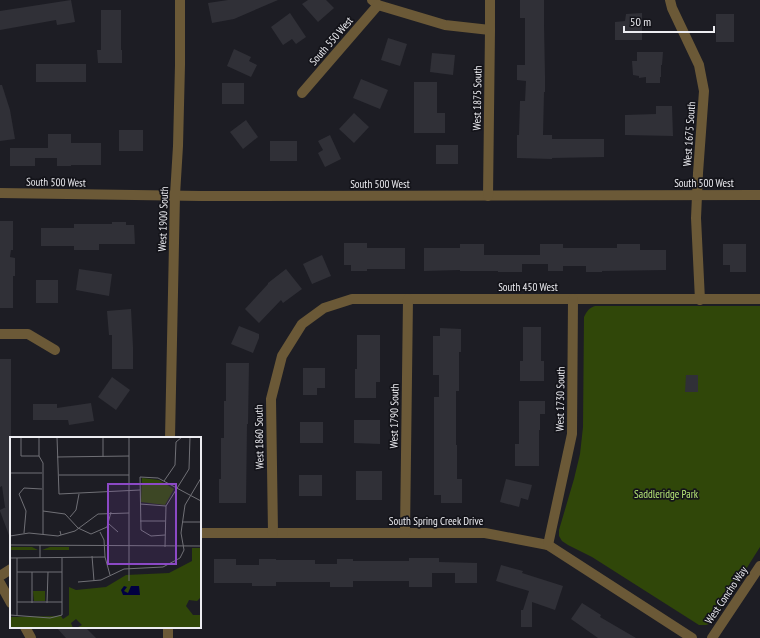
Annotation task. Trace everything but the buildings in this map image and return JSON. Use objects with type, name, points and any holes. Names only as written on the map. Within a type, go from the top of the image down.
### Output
[{"type":"street","name":"West 1900 South","points":[[170,437],[175,195],[180,65],[180,0]]},
{"type":"street","name":"West 1875 South","points":[[488,196],[490,0]]},
{"type":"street","name":"West 1675 South","points":[[670,0],[672,8],[699,65],[704,91],[696,218],[700,300]]},
{"type":"street","points":[[375,3],[445,25],[490,30]]},
{"type":"street","name":"South 550 West","points":[[302,93],[375,3]]},
{"type":"street","name":"South 500 West","points":[[0,193],[488,196],[760,195]]},
{"type":"street","name":"South 450 West","points":[[302,324],[324,308],[352,299],[760,300]]},
{"type":"street","name":"West 1790 South","points":[[405,533],[408,299]]},
{"type":"street","name":"West 1730 South","points":[[548,545],[572,434],[573,299]]},
{"type":"street","name":"West 1860 South","points":[[273,533],[270,399],[282,356],[302,324]]},
{"type":"street","points":[[0,334],[28,334],[55,350]]},
{"type":"street","name":"South Spring Creek Drive","points":[[201,533],[485,533],[548,545],[692,638]]},
{"type":"street","name":"West Concho Way","points":[[712,638],[760,566]]},
{"type":"street","points":[[0,576],[10,570]]},
{"type":"street","points":[[0,583],[10,600]]},
{"type":"street","points":[[26,628],[31,638]]},
{"type":"green space","name":"Saddleridge Park","points":[[595,306],[760,306],[760,547],[712,623],[699,625],[592,557],[568,545],[562,541],[559,536],[559,530],[580,454],[583,427],[584,317],[588,310]]}]
